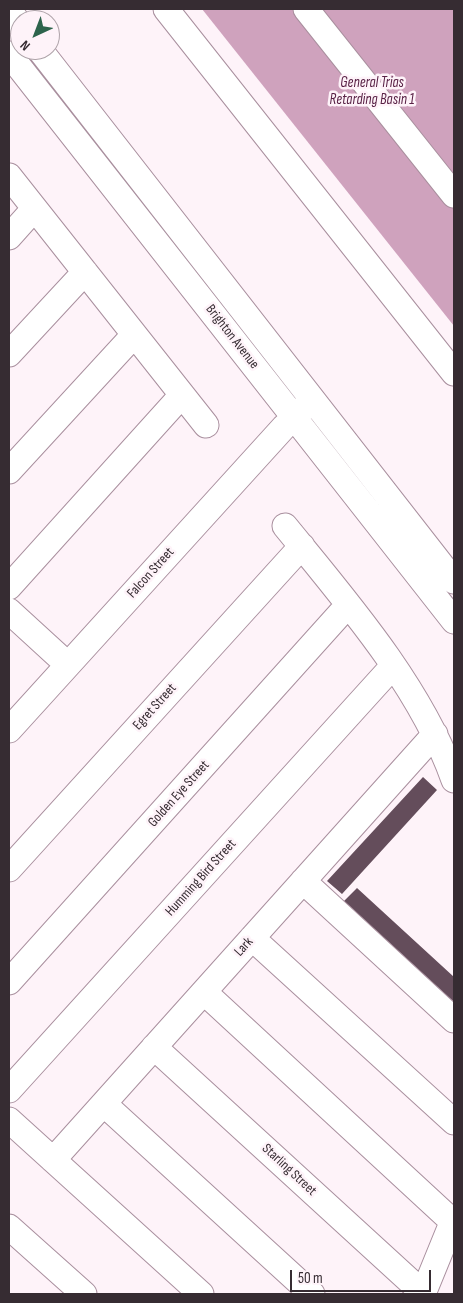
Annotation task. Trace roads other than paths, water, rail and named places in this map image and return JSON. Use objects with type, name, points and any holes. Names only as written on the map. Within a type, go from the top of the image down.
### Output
[{"type":"street","points":[[166,9],[454,373]]},
{"type":"street","points":[[306,9],[454,195]]},
{"type":"street","name":"Brighton Avenue","points":[[9,54],[303,408],[383,487],[454,581]]},
{"type":"street","name":"Brighton Avenue","points":[[47,60],[303,408],[454,621]]},
{"type":"street","points":[[9,176],[206,425]]},
{"type":"street","points":[[9,237],[34,209]]},
{"type":"street","points":[[9,354],[85,272]]},
{"type":"street","points":[[9,471],[134,335]]},
{"type":"street","points":[[9,587],[182,395]]},
{"type":"street","name":"Falcon Street","points":[[9,730],[303,408]]},
{"type":"street","points":[[285,526],[348,605],[393,666],[434,734],[454,780]]},
{"type":"street","name":"Egret Street","points":[[9,868],[302,546]]},
{"type":"street","name":"Golden Eye Street","points":[[9,982],[348,605]]},
{"type":"street","points":[[9,611],[68,665]]},
{"type":"street","name":"Humming Bird Street","points":[[9,1090],[393,666]]},
{"type":"street","name":"Lark","points":[[53,1160],[434,734]]},
{"type":"street","points":[[303,881],[454,1020]]},
{"type":"street","points":[[252,938],[454,1122]]},
{"type":"street","points":[[204,992],[453,1220],[423,1294]]},
{"type":"street","name":"Starling Street","points":[[154,1047],[423,1294]]},
{"type":"street","points":[[104,1104],[312,1294]]},
{"type":"street","points":[[9,1120],[201,1294]]},
{"type":"street","points":[[9,1227],[84,1294]]},
{"type":"water","name":"General Trias Retarding Basin 1","points":[[202,9],[454,9],[454,326]]}]
